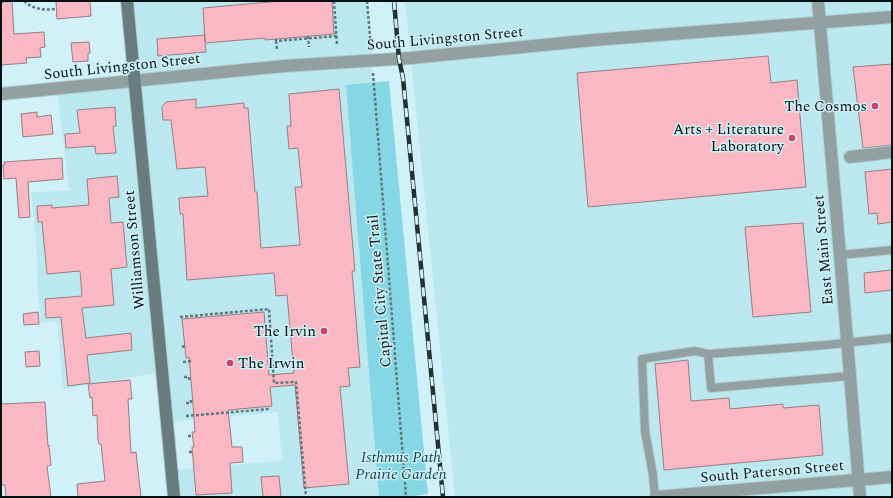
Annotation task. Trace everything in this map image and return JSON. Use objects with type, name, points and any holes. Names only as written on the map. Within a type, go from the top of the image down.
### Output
[{"type":"street","name":"Williamson Street","points":[[127,1],[174,497]]},
{"type":"street","name":"East Main Street","points":[[818,1],[860,497]]},
{"type":"street","name":"South Livingston Street","points":[[1,94],[284,66],[411,58],[594,40],[892,17]]},
{"type":"street","points":[[850,157],[892,152]]},
{"type":"street","name":"South Paterson Street","points":[[655,497],[892,477]]},
{"type":"lane","points":[[840,255],[892,250]]},
{"type":"lane","points":[[655,497],[653,475],[645,431],[642,359],[696,351],[708,354],[826,345],[892,338]]},
{"type":"lane","points":[[708,354],[711,388],[850,376]]},
{"type":"path","points":[[1,2],[8,1]]},
{"type":"path","points":[[24,1],[33,8],[56,9]]},
{"type":"path","points":[[334,1],[337,44]]},
{"type":"path","points":[[367,1],[370,41]]},
{"type":"path","points":[[277,50],[276,40],[337,36]]},
{"type":"path","points":[[308,37],[308,47]]},
{"type":"path","name":"Capital City State Trail","points":[[373,82],[406,497]]},
{"type":"path","points":[[180,317],[269,309],[274,383],[296,382],[306,497]]},
{"type":"path","points":[[183,362],[192,361]]},
{"type":"path","points":[[184,377],[189,377],[189,380],[190,379]]},
{"type":"path","points":[[186,403],[191,403],[192,399]]},
{"type":"path","points":[[186,416],[269,409]]},
{"type":"path","points":[[188,436],[193,436]]},
{"type":"shaded area","points":[[128,1],[367,1],[406,497],[174,497],[171,470],[282,461],[278,412],[167,422],[162,372],[63,389],[57,321],[41,323],[38,294],[36,236],[31,192],[69,191],[57,89],[134,81]]},
{"type":"shaded area","points":[[405,1],[892,1],[892,497],[455,497]]},
{"type":"green space","name":"Isthmus Path Prairie Garden","points":[[389,81],[428,494],[406,497],[379,497],[346,85]]},
{"type":"building","points":[[1,1],[12,1],[14,34],[44,32],[45,47],[40,48],[41,57],[26,58],[27,63],[1,65]]},
{"type":"building","points":[[56,1],[90,1],[91,16],[57,19]]},
{"type":"building","points":[[281,1],[332,1],[334,34],[205,43],[206,52],[158,56],[157,39],[205,35],[203,8]]},
{"type":"building","points":[[89,42],[90,53],[88,53],[88,61],[73,62],[71,43]]},
{"type":"building","points":[[768,56],[771,83],[797,80],[806,187],[588,207],[577,73]]},
{"type":"building","name":"The Cosmos","points":[[892,64],[892,145],[863,148],[853,67]]},
{"type":"building","points":[[339,89],[355,271],[352,271],[360,367],[348,368],[350,386],[340,387],[349,484],[304,488],[295,385],[270,387],[272,406],[228,410],[232,447],[242,447],[243,462],[230,463],[232,493],[196,495],[192,447],[194,447],[192,432],[195,432],[193,404],[189,357],[186,358],[182,319],[264,312],[269,375],[294,373],[287,295],[276,296],[274,273],[187,280],[183,214],[180,214],[179,198],[208,196],[205,167],[177,169],[171,120],[163,120],[162,107],[166,102],[196,99],[196,108],[244,103],[244,108],[248,108],[261,248],[300,245],[295,187],[302,187],[298,148],[289,149],[287,126],[291,126],[289,94]]},
{"type":"building","points":[[115,107],[116,126],[113,127],[116,153],[96,154],[95,146],[66,148],[65,134],[80,133],[77,110]]},
{"type":"building","points":[[37,112],[37,117],[51,115],[53,134],[23,137],[21,114]]},
{"type":"building","points":[[62,158],[63,179],[28,182],[30,217],[19,218],[16,178],[4,179],[4,162]]},
{"type":"building","points":[[892,169],[892,222],[878,224],[877,213],[869,214],[865,172]]},
{"type":"building","points":[[117,176],[119,197],[109,198],[111,223],[123,222],[127,267],[111,269],[114,305],[82,308],[86,338],[131,333],[132,350],[87,355],[90,383],[68,386],[61,317],[46,318],[45,299],[82,296],[80,271],[47,274],[42,222],[38,222],[37,206],[52,205],[52,208],[89,205],[87,179]]},
{"type":"building","points":[[803,223],[811,312],[753,317],[745,227]]},
{"type":"building","points":[[892,270],[892,290],[865,293],[864,273]]},
{"type":"building","points":[[38,312],[39,324],[24,325],[23,314]]},
{"type":"building","points":[[39,351],[40,366],[26,367],[25,352]]},
{"type":"building","points":[[688,360],[691,401],[729,398],[730,409],[783,404],[783,408],[819,405],[823,455],[664,470],[655,364]]},
{"type":"building","points":[[130,380],[132,399],[128,399],[131,453],[136,452],[141,497],[78,497],[77,484],[105,481],[101,444],[99,444],[98,441],[97,415],[93,416],[92,397],[90,398],[88,384]]},
{"type":"building","points":[[45,402],[51,465],[47,466],[51,497],[6,497],[5,485],[1,485],[1,404]]},
{"type":"building","points":[[279,476],[281,497],[263,497],[261,477]]},
{"type":"railway","points":[[394,1],[399,59],[403,78],[443,497]]},
{"type":"place","name":"The Cosmos","points":[[875,106]]},
{"type":"place","name":"Arts + Literature Laboratory","points":[[792,138]]},
{"type":"place","name":"The Irvin","points":[[324,331]]},
{"type":"place","name":"The Irwin","points":[[230,363]]}]
